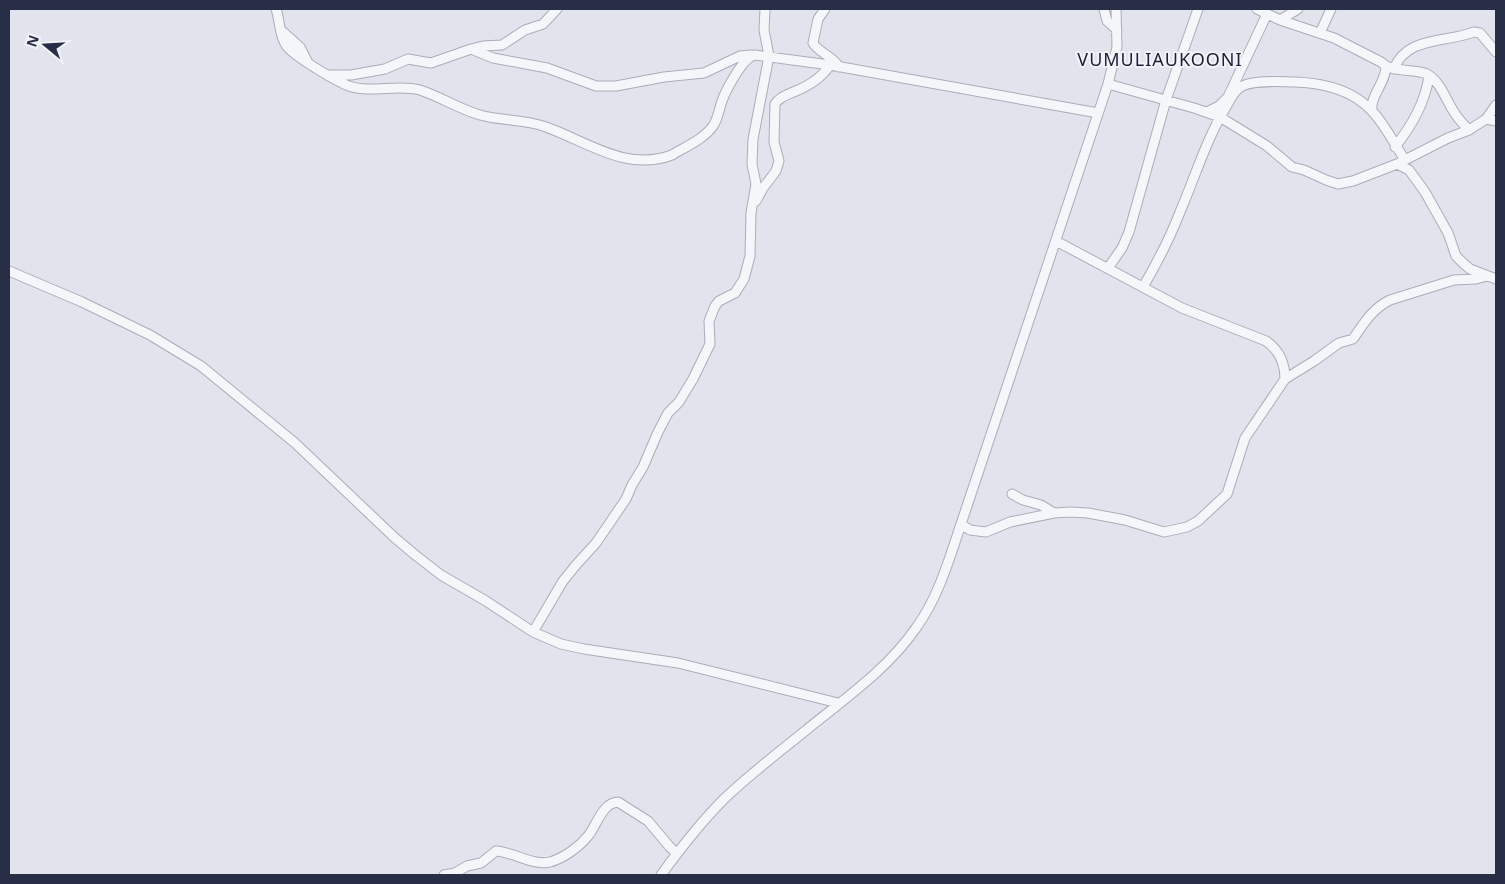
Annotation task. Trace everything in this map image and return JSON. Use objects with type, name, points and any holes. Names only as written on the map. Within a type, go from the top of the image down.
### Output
[{"type":"street","points":[[276,9],[286,46],[291,52],[328,75],[352,87],[411,88],[479,115],[522,121],[547,127],[614,156],[641,160],[657,159],[672,155],[709,131],[716,121],[723,99],[731,84],[740,68],[751,55]]},
{"type":"street","points":[[328,75],[351,75],[385,69],[408,59],[429,63],[483,46],[502,45],[525,30],[543,24],[558,9]]},
{"type":"street","points":[[532,632],[563,581],[607,529],[626,499],[668,413],[679,402],[693,379],[710,344],[709,321],[715,306],[719,301],[735,293],[744,279],[750,256],[751,213],[756,184],[752,164],[752,146],[769,56],[764,30],[765,9]]},
{"type":"street","points":[[817,9],[818,19],[813,42],[819,50],[836,61],[835,66]]},
{"type":"street","points":[[818,19],[825,9]]},
{"type":"street","points":[[1104,9],[1107,22],[1117,30]]},
{"type":"street","points":[[661,875],[700,826],[725,799],[753,773],[891,660],[917,627],[937,591],[962,524],[1108,84],[1115,57],[1116,9]]},
{"type":"street","points":[[1108,268],[1122,248],[1129,232],[1166,100],[1198,9]]},
{"type":"street","points":[[1257,9],[1280,20],[1351,45],[1390,68],[1419,72],[1429,76],[1437,84],[1455,114],[1469,130]]},
{"type":"street","points":[[1280,20],[1298,9]]},
{"type":"street","points":[[1320,33],[1330,9]]},
{"type":"street","points":[[1206,112],[1219,106],[1228,97],[1267,14]]},
{"type":"street","points":[[1372,111],[1373,101],[1390,68],[1400,57],[1415,47],[1474,32],[1480,33],[1496,52]]},
{"type":"street","points":[[471,49],[493,58],[547,68],[601,87],[704,73],[740,56],[751,55],[835,66],[1098,113]]},
{"type":"street","points":[[751,213],[760,194],[776,171],[779,161],[774,142],[775,104],[784,96],[817,80],[835,66]]},
{"type":"street","points":[[1396,147],[1415,118],[1426,91],[1429,76]]},
{"type":"street","points":[[1143,287],[1170,236],[1196,169],[1220,117],[1239,88],[1245,85],[1264,82],[1302,82],[1330,86],[1354,96],[1372,111],[1396,147],[1401,162],[1425,192],[1448,233],[1456,256],[1470,269],[1492,277]]},
{"type":"street","points":[[1108,84],[1220,117],[1268,146],[1292,167],[1304,170],[1333,183],[1344,184],[1401,162],[1448,138],[1469,130],[1486,119],[1496,105]]},
{"type":"street","points":[[1486,119],[1496,121]]},
{"type":"street","points":[[1056,241],[1193,313],[1258,338],[1271,345],[1283,364],[1285,378]]},
{"type":"street","points":[[9,271],[73,298],[150,335],[201,366],[294,443],[414,554],[441,575],[486,601],[532,632],[548,640],[569,646],[678,663],[838,703]]},
{"type":"street","points":[[962,524],[970,530],[986,532],[1010,522],[1070,512],[1102,515],[1164,532],[1187,527],[1198,521],[1224,499],[1245,438],[1285,378],[1314,361],[1339,343],[1353,340],[1367,318],[1383,303],[1454,280],[1492,277]]},
{"type":"street","points":[[1012,494],[1022,500],[1041,505],[1054,514]]},
{"type":"street","points":[[444,875],[481,863],[496,851],[539,862],[563,857],[580,845],[594,828],[605,809],[613,802],[618,802],[648,821],[677,854]]},
{"type":"district","name":"VUMULIAUKOONI","points":[[1160,59]]}]
